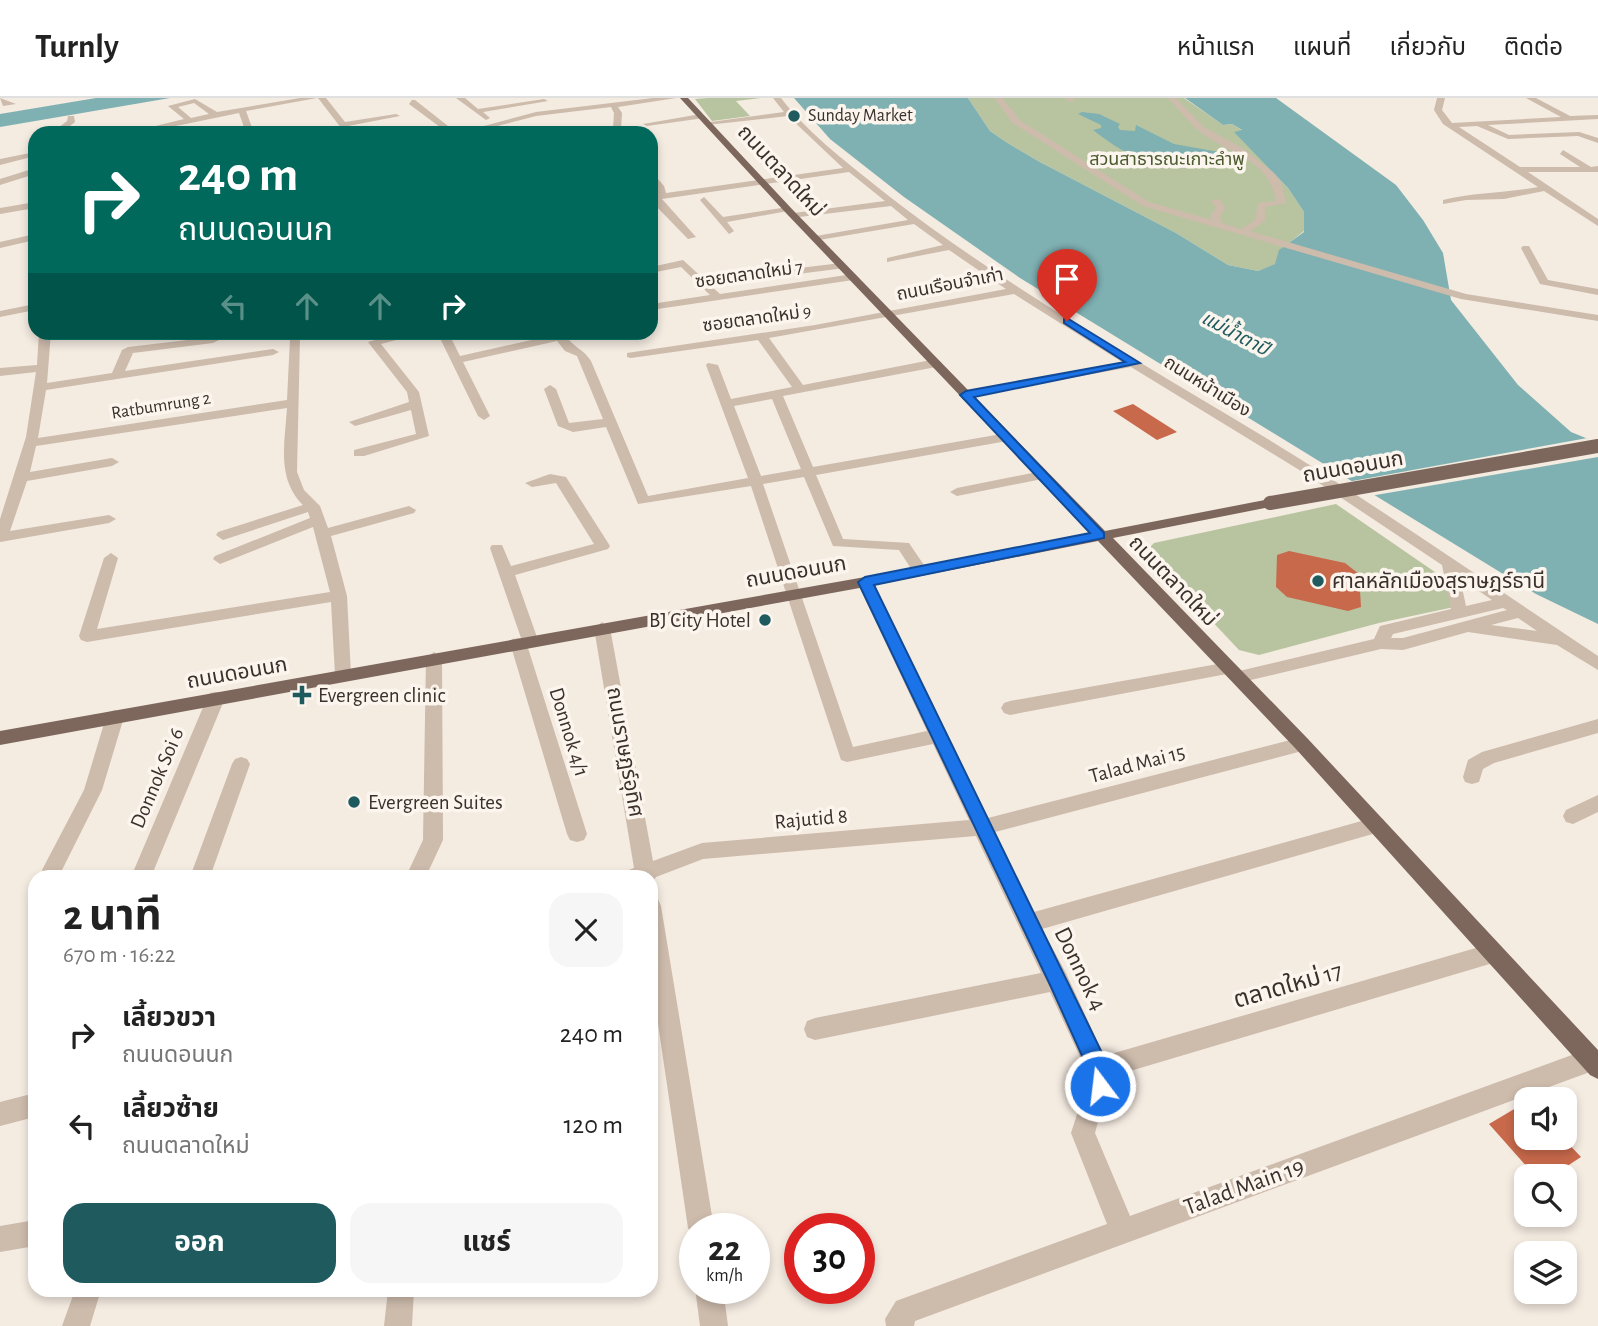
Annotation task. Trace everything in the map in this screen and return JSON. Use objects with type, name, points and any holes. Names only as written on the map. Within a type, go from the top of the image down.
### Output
[{"type":"main road","name":"ถนนตลาดใหม่","points":[[684,98],[1099,536],[1302,744],[1595,1064]]},
{"type":"main road","name":"ถนนดอนนก","points":[[0,738],[524,641],[865,582],[1270,503],[1598,446]]},
{"type":"street","points":[[1,98],[3,102],[12,104]]},
{"type":"street","points":[[167,126],[313,98]]},
{"type":"street","points":[[322,98],[342,126]]},
{"type":"street","points":[[460,98],[494,124]]},
{"type":"street","points":[[587,98],[593,108]]},
{"type":"street","points":[[490,126],[536,114],[672,98]]},
{"type":"street","name":"ถนนหน้าเมือง","points":[[777,98],[790,114],[891,203],[952,246],[1290,459],[1598,664]]},
{"type":"street","points":[[999,98],[1012,112],[1014,120],[1146,204],[1465,297],[1598,318]]},
{"type":"street","points":[[1171,98],[1183,107],[1200,129],[1241,150],[1277,182],[1279,204],[1261,205],[1259,221],[1242,232]]},
{"type":"street","points":[[1441,98],[1438,110],[1452,125],[1598,223]]},
{"type":"street","points":[[1530,98],[1567,117]]},
{"type":"street","points":[[189,120],[172,106],[195,101],[216,115]]},
{"type":"street","points":[[477,111],[544,101]]},
{"type":"street","points":[[412,102],[444,126]]},
{"type":"street","points":[[614,106],[618,113],[617,126]]},
{"type":"street","points":[[242,110],[248,126]]},
{"type":"street","points":[[647,124],[790,114]]},
{"type":"street","points":[[363,126],[396,116]]},
{"type":"street","points":[[1452,125],[1598,117]]},
{"type":"street","points":[[65,126],[71,122],[71,118]]},
{"type":"street","points":[[1479,124],[1508,137],[1579,134],[1598,141]]},
{"type":"street","points":[[1563,152],[1593,169]]},
{"type":"street","points":[[0,162],[28,156]]},
{"type":"street","points":[[15,159],[28,169]]},
{"type":"street","points":[[658,197],[851,169]]},
{"type":"street","points":[[1518,170],[1593,169]]},
{"type":"street","points":[[0,182],[28,175]]},
{"type":"street","points":[[1446,202],[1466,197],[1504,197],[1545,188]]},
{"type":"street","points":[[658,199],[691,237]]},
{"type":"street","points":[[704,200],[729,231]]},
{"type":"street","points":[[1216,201],[1221,208],[1215,218],[1219,224]]},
{"type":"street","points":[[721,220],[891,203]]},
{"type":"street","points":[[0,211],[28,206]]},
{"type":"street","points":[[816,239],[916,221]]},
{"type":"street","points":[[0,245],[28,239]]},
{"type":"street","points":[[891,260],[952,246]]},
{"type":"street","points":[[1526,248],[1544,282],[1598,292]]},
{"type":"street","points":[[658,269],[683,263],[719,298]]},
{"type":"street","points":[[741,278],[841,266]]},
{"type":"street","name":"ซอยตลาดใหม่ 7","points":[[658,306],[853,277]]},
{"type":"street","name":"ถนนเรือนจำเก่า","points":[[888,314],[1018,290]]},
{"type":"street","points":[[0,314],[28,308]]},
{"type":"street","name":"ซอยตลาดใหม่ 9","points":[[631,355],[762,337],[888,314]]},
{"type":"street","points":[[762,337],[799,389]]},
{"type":"street","points":[[0,537],[22,482],[33,443],[43,387],[44,340]]},
{"type":"street","points":[[117,376],[128,350],[214,340]]},
{"type":"street","points":[[296,340],[290,472],[298,492],[318,520],[339,596],[343,675]]},
{"type":"street","points":[[359,453],[423,436],[413,393],[373,340]]},
{"type":"street","points":[[446,340],[484,416]]},
{"type":"street","points":[[456,360],[538,340]]},
{"type":"street","points":[[563,340],[569,349],[581,354],[585,360],[643,501],[1007,438]]},
{"type":"street","points":[[43,387],[273,352]]},
{"type":"street","points":[[726,404],[936,363]]},
{"type":"street","points":[[966,395],[1135,363]]},
{"type":"street","points":[[712,365],[756,482],[847,755],[939,736]]},
{"type":"street","points":[[0,372],[43,368]]},
{"type":"street","points":[[550,389],[564,426],[573,428],[610,422]]},
{"type":"street","points":[[776,394],[838,543],[904,546],[920,571]]},
{"type":"street","name":"Ratbumrung 2","points":[[33,443],[293,403]]},
{"type":"street","points":[[355,422],[417,404]]},
{"type":"street","points":[[0,490],[22,482],[112,462]]},
{"type":"street","points":[[957,492],[1042,475]]},
{"type":"street","points":[[506,572],[603,546],[561,480],[550,478],[532,483]]},
{"type":"street","points":[[223,535],[318,520],[409,510]]},
{"type":"street","points":[[0,537],[109,519]]},
{"type":"street","points":[[220,559],[318,520]]},
{"type":"street","name":"Donnok 4/1","points":[[496,548],[506,572],[577,834]]},
{"type":"street","points":[[111,558],[87,636],[339,596]]},
{"type":"street","points":[[1449,565],[1462,620]]},
{"type":"street","name":"Donnok 4","points":[[865,582],[1028,923],[1058,980],[1098,1069]]},
{"type":"street","points":[[1010,708],[1234,673],[1381,643],[1403,644],[1505,602]]},
{"type":"street","points":[[1462,620],[1520,612]]},
{"type":"street","points":[[1462,620],[1561,640]]},
{"type":"street","name":"ถนนราษฏร์อุทิศ","points":[[602,628],[641,870]]},
{"type":"street","points":[[419,870],[433,840],[434,658]]},
{"type":"street","name":"Donnok Soi 6","points":[[144,870],[216,698]]},
{"type":"street","points":[[52,870],[93,790],[115,717]]},
{"type":"street","points":[[1472,777],[1474,765],[1488,757],[1598,726]]},
{"type":"street","name":"Talad Mai 15","points":[[983,827],[1302,744]]},
{"type":"street","points":[[203,870],[241,764]]},
{"type":"street","points":[[1573,816],[1598,803]]},
{"type":"street","points":[[1028,923],[1376,825]]},
{"type":"street","name":"Rajutid 8","points":[[655,870],[702,852],[983,827]]},
{"type":"street","points":[[658,951],[699,1213]]},
{"type":"street","name":"ตลาดใหม่ 17","points":[[1098,1069],[1493,953]]},
{"type":"street","points":[[816,1029],[1058,980]]},
{"type":"street","name":"Talad Main 19","points":[[900,1322],[906,1311],[1595,1064]]},
{"type":"street","points":[[1098,1069],[1100,1086],[1085,1121],[1083,1133],[1123,1231]]},
{"type":"street","points":[[0,1114],[28,1107]]},
{"type":"street","points":[[0,1239],[28,1234]]},
{"type":"street","points":[[76,1326],[86,1297]]},
{"type":"street","points":[[398,1326],[400,1297]]},
{"type":"street","points":[[711,1304],[714,1326]]},
{"type":"green space","points":[[761,98],[736,101],[750,116],[712,121],[695,99]]},
{"type":"green space","name":"สวนสาธารณะเกาะลำพู","points":[[968,98],[1184,98],[1223,125],[1232,124],[1243,131],[1235,132],[1288,188],[1304,212],[1304,231],[1280,250],[1276,264],[1258,271],[1228,265],[1176,233],[1006,142],[990,131]]},
{"type":"green space","points":[[1336,504],[1448,581],[1454,607],[1379,623],[1259,655],[1239,650],[1146,551],[1154,543]]},
{"type":"water","points":[[96,98],[170,98],[0,127],[0,114]]},
{"type":"water","name":"แม่น้ำตาปี","points":[[794,98],[968,98],[990,131],[1006,142],[1176,233],[1228,265],[1258,271],[1275,264],[1279,250],[1304,232],[1304,212],[1288,188],[1234,132],[1242,130],[1232,124],[1223,125],[1185,98],[1276,98],[1396,185],[1423,220],[1443,253],[1451,300],[1518,385],[1571,432],[1598,443],[1598,624],[1536,594],[1020,278],[904,197],[830,139]]},
{"type":"water","points":[[1078,114],[1099,114],[1120,124],[1120,130],[1135,131],[1136,125],[1174,144],[1219,152],[1204,158],[1178,161],[1135,157],[1093,130],[1101,128],[1101,125]]},
{"type":"pier","points":[[1593,437],[1598,439],[1598,457],[1370,496],[1347,482]]},
{"type":"building","points":[[1133,404],[1177,432],[1157,440],[1113,411]]},
{"type":"building","name":"ศาลหลักเมืองสุราษฎร์ธานี","points":[[1289,551],[1345,563],[1359,574],[1361,607],[1348,611],[1287,597],[1276,587],[1277,555]]},
{"type":"building","points":[[1514,1109],[1514,1150],[1574,1150],[1581,1157],[1570,1164],[1524,1164],[1489,1124]]},
{"type":"place","name":"Sunday Market","points":[[794,116]]},
{"type":"place","name":"ศาลหลักเมืองสุราษฎร์ธานี","points":[[1318,581]]},
{"type":"place","name":"BJ City Hotel","points":[[765,620]]},
{"type":"place","name":"Evergreen clinic","points":[[302,695]]},
{"type":"place","name":"Evergreen Suites","points":[[354,802]]},
{"type":"route","points":[[1067,321],[1135,363],[966,395],[1099,536],[865,582],[1028,923],[1058,980],[1098,1069],[1100,1086]]}]
